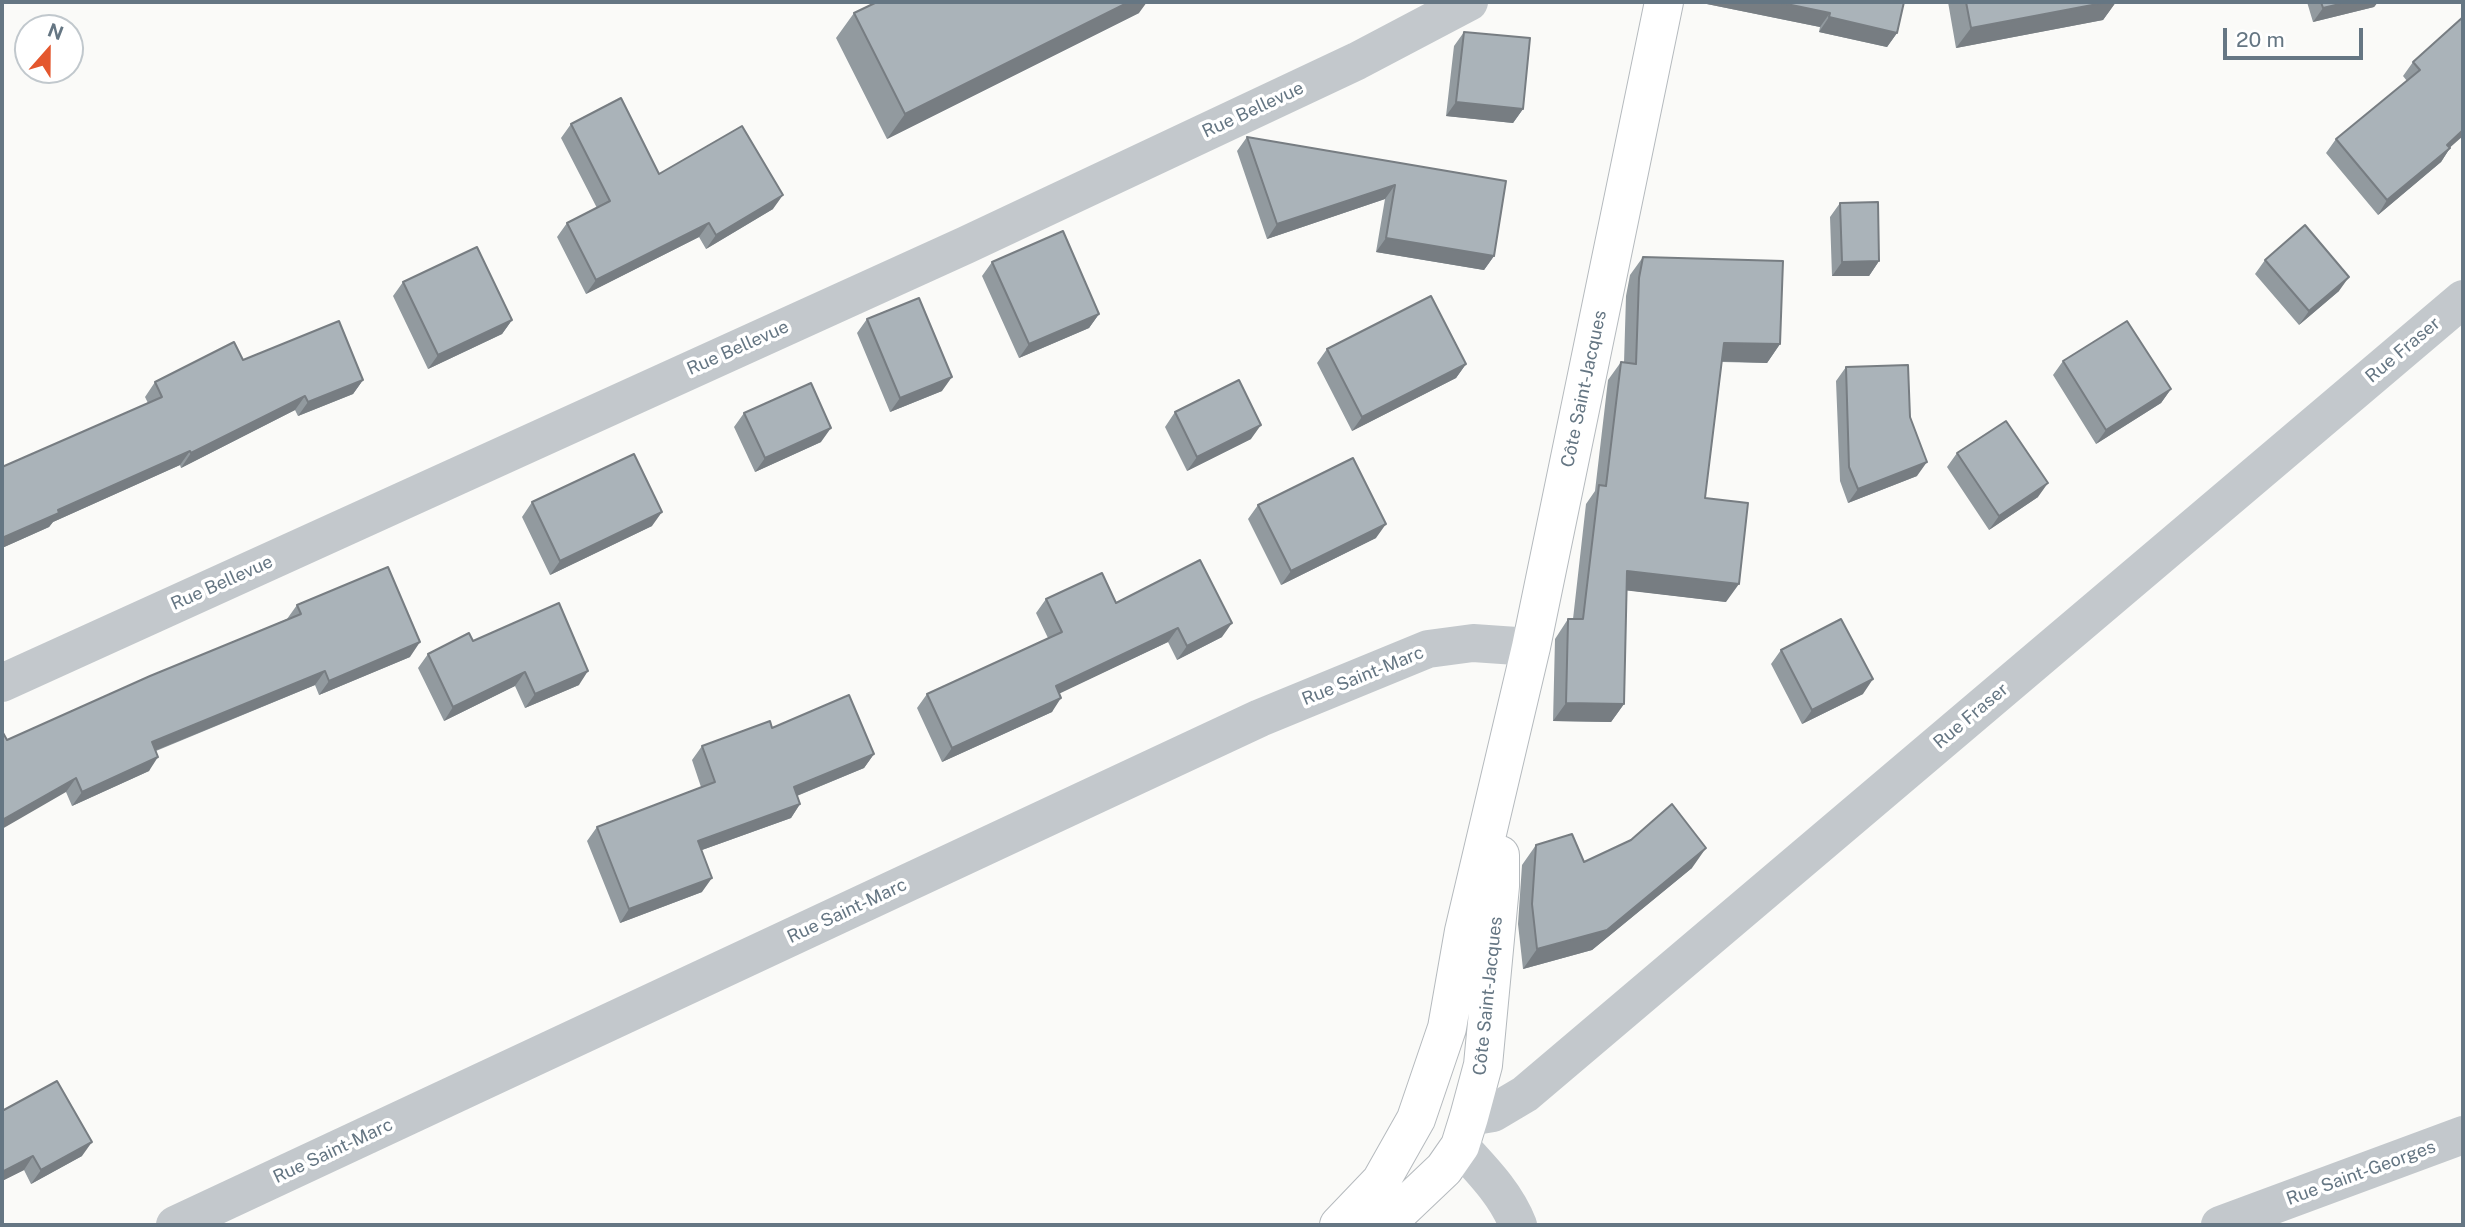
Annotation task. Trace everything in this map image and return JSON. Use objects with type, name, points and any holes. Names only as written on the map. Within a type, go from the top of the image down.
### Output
[{"type":"main road","name":"Côte Saint-Jacques","points":[[1339,1225],[1381,1181],[1416,1119],[1447,1028],[1464,931],[1531,647],[1664,2]]},
{"type":"main road","name":"Côte Saint-Jacques","points":[[1385,1225],[1444,1169],[1464,1132],[1483,1065],[1500,886],[1502,776]]},
{"type":"street","name":"Rue Bellevue","points":[[2,683],[966,245],[1357,61],[1469,2]]},
{"type":"street","name":"Rue Fraser","points":[[1464,1132],[1525,1094],[2463,299]]},
{"type":"street","name":"Rue Saint-Marc","points":[[175,1225],[1260,718],[1428,649],[1473,643],[1531,647]]},
{"type":"street","points":[[1464,1132],[1513,1212],[1518,1225]]},
{"type":"street","name":"Rue Saint-Georges","points":[[2220,1225],[2463,1135]]},
{"type":"building","points":[[877,2],[1129,2],[905,114],[854,13]]},
{"type":"building","points":[[1777,2],[1904,2],[1897,33],[1829,17],[1830,13]]},
{"type":"building","points":[[1966,2],[2108,2],[1971,28]]},
{"type":"building","points":[[2321,2],[2348,2],[2323,8]]},
{"type":"building","points":[[2463,17],[2463,130],[2447,145],[2450,148],[2387,200],[2336,139],[2420,70],[2413,62]]},
{"type":"building","points":[[1464,32],[1530,38],[1523,109],[1456,102]]},
{"type":"building","points":[[621,98],[659,174],[742,126],[783,195],[716,235],[709,223],[596,280],[567,223],[610,201],[571,124]]},
{"type":"building","points":[[1247,137],[1506,181],[1494,256],[1386,238],[1395,185],[1277,224]]},
{"type":"building","points":[[1878,202],[1879,261],[1842,262],[1840,203]]},
{"type":"building","points":[[2305,225],[2349,277],[2309,311],[2265,260]]},
{"type":"building","points":[[1063,231],[1099,314],[1029,344],[992,262]]},
{"type":"building","points":[[477,247],[512,320],[438,355],[403,282]]},
{"type":"building","points":[[1643,257],[1783,261],[1780,344],[1724,343],[1705,498],[1748,503],[1739,584],[1627,571],[1624,704],[1566,703],[1568,619],[1583,619],[1599,485],[1606,486],[1621,362],[1636,364],[1639,278]]},
{"type":"building","points":[[1431,296],[1466,364],[1362,417],[1327,349]]},
{"type":"building","points":[[919,298],[952,377],[900,398],[867,319]]},
{"type":"building","points":[[339,321],[363,380],[308,402],[305,396],[191,453],[190,451],[58,510],[59,513],[2,538],[2,467],[162,397],[155,382],[234,342],[243,360]]},
{"type":"building","points":[[2127,321],[2171,389],[2106,430],[2063,361]]},
{"type":"building","points":[[1908,365],[1910,417],[1927,462],[1858,489],[1849,467],[1846,367]]},
{"type":"building","points":[[1239,380],[1261,425],[1197,457],[1175,412]]},
{"type":"building","points":[[811,383],[831,428],[765,458],[744,413]]},
{"type":"building","points":[[2006,421],[2048,483],[1999,516],[1957,453]]},
{"type":"building","points":[[634,454],[662,512],[560,561],[532,502]]},
{"type":"building","points":[[1353,458],[1386,524],[1291,571],[1258,505]]},
{"type":"building","points":[[1200,560],[1232,623],[1187,646],[1178,628],[1056,686],[1061,698],[952,748],[927,694],[1062,632],[1046,599],[1102,573],[1116,603]]},
{"type":"building","points":[[388,567],[420,642],[329,681],[325,671],[152,742],[158,757],[82,792],[76,778],[2,820],[2,731],[7,740],[150,676],[301,614],[297,605]]},
{"type":"building","points":[[559,603],[588,671],[535,694],[525,672],[453,707],[428,654],[469,633],[473,641]]},
{"type":"building","points":[[1841,619],[1873,679],[1812,710],[1781,650]]},
{"type":"building","points":[[849,695],[874,754],[794,787],[800,804],[698,841],[712,878],[629,909],[597,827],[715,782],[702,746],[770,721],[772,728]]},
{"type":"building","points":[[1672,804],[1706,848],[1607,930],[1537,949],[1532,904],[1536,845],[1572,834],[1584,862],[1631,840]]},
{"type":"building","points":[[57,1081],[92,1142],[41,1170],[33,1156],[2,1172],[2,1111]]}]
